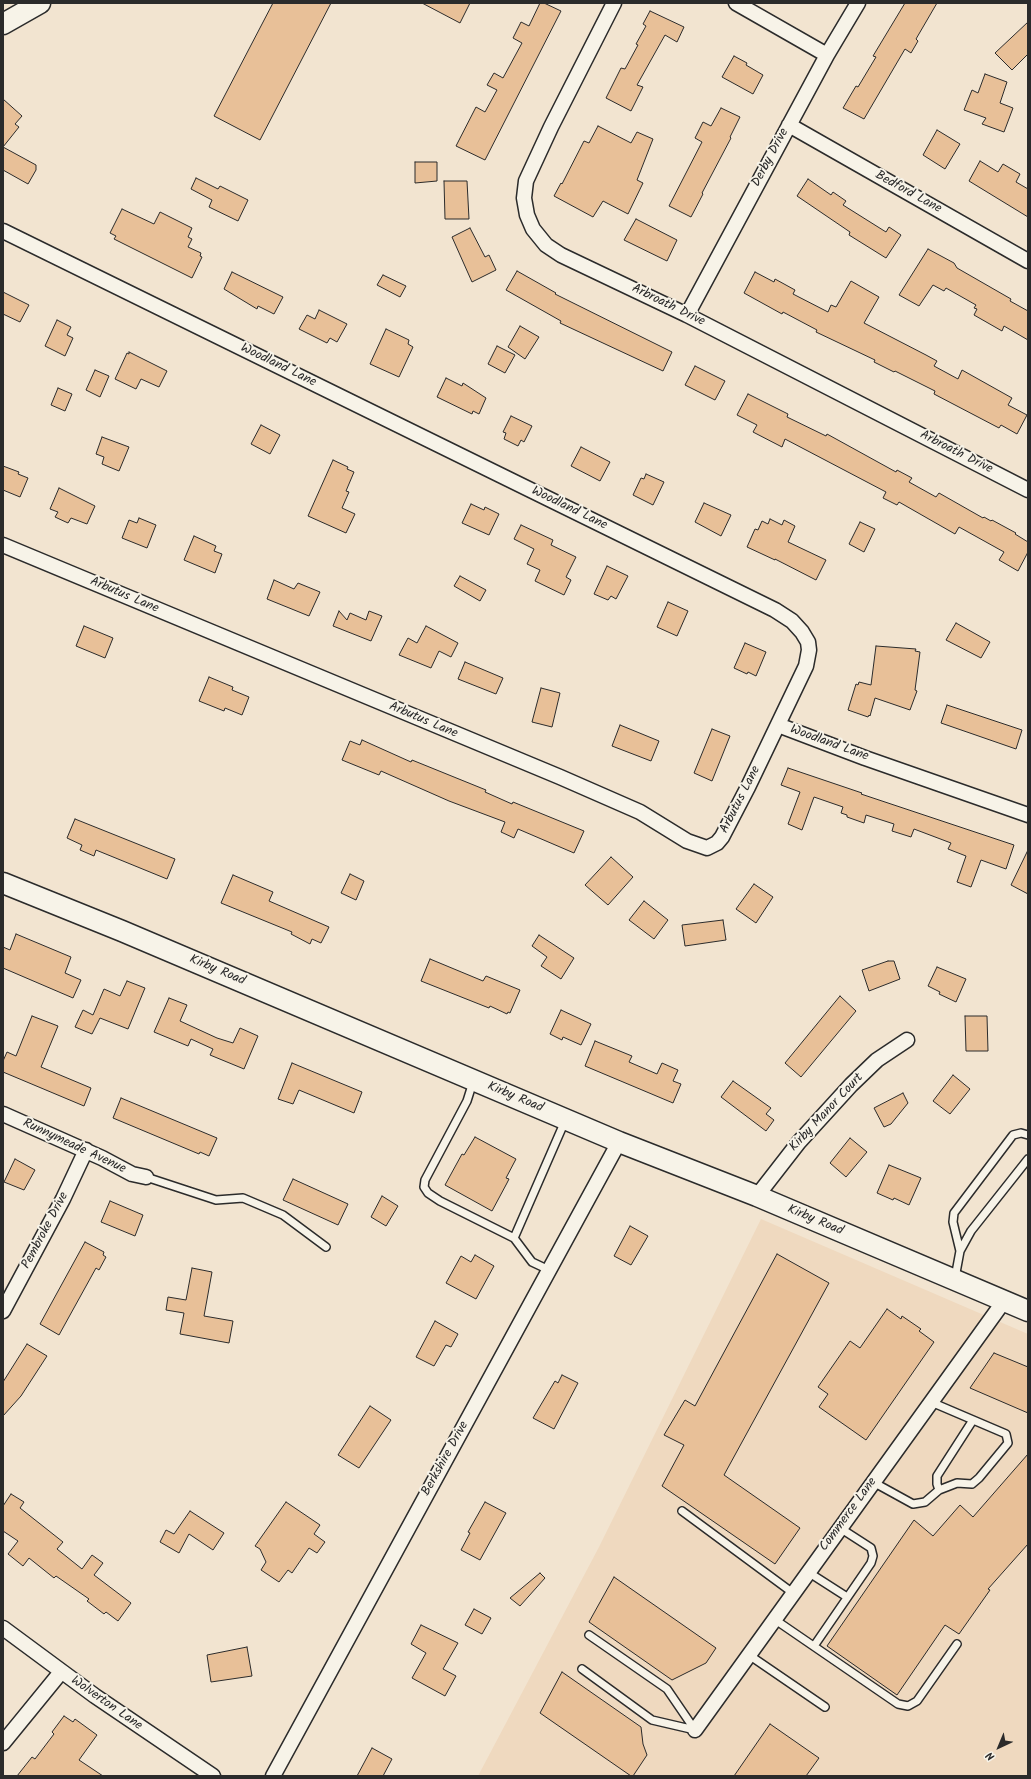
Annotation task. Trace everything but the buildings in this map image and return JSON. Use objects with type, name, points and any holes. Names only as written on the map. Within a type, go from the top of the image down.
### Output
[{"type":"main road","points":[[3,24],[40,3]]},
{"type":"main road","name":"Kirby Road","points":[[3,883],[122,931],[619,1142],[757,1196],[1028,1311]]},
{"type":"street","name":"Arbroath Drive","points":[[614,3],[551,127],[526,181],[524,198],[528,215],[533,229],[546,245],[561,255],[687,315],[1028,490]]},
{"type":"street","points":[[736,3],[827,55]]},
{"type":"street","name":"Derby Drive","points":[[687,315],[827,55],[858,3]]},
{"type":"street","name":"Bedford Lane","points":[[789,125],[1028,261]]},
{"type":"street","name":"Woodland Lane","points":[[3,231],[775,610],[792,621],[802,632],[808,642],[809,650],[806,666],[778,725],[1028,815]]},
{"type":"street","name":"Arbutus Lane","points":[[3,545],[560,777],[640,812],[687,841],[707,848],[717,843],[722,838],[778,725]]},
{"type":"street","name":"Kirby Manor Court","points":[[757,1196],[795,1147],[851,1085],[877,1060],[907,1040]]},
{"type":"street","name":"Runnymeade Avenue","points":[[3,1114],[86,1150],[132,1174],[146,1177]]},
{"type":"street","name":"Berkshire Drive","points":[[273,1776],[619,1142]]},
{"type":"street","name":"Pembroke Drive","points":[[3,1311],[63,1199],[86,1150]]},
{"type":"street","name":"Commerce Lane","points":[[695,1730],[1004,1301]]},
{"type":"street","name":"Wolverton Lane","points":[[3,1628],[61,1672],[136,1725],[213,1776]]},
{"type":"street","points":[[3,1743],[61,1672]]},
{"type":"lane","points":[[474,1080],[467,1101],[425,1180],[424,1187],[428,1193],[440,1201],[514,1238],[532,1262],[549,1270]]},
{"type":"lane","points":[[514,1238],[566,1119]]},
{"type":"lane","points":[[960,1251],[953,1222],[954,1213],[1013,1135],[1021,1133],[1028,1135]]},
{"type":"lane","points":[[954,1280],[960,1251],[971,1231],[1028,1159]]},
{"type":"lane","points":[[146,1177],[216,1200],[243,1198],[283,1215],[326,1247]]},
{"type":"lane","points":[[873,1482],[913,1504],[926,1502],[940,1490],[957,1483],[972,1484],[979,1478],[1008,1443],[1006,1434],[931,1402]]},
{"type":"lane","points":[[940,1490],[937,1484],[938,1476],[973,1420]]},
{"type":"lane","points":[[682,1511],[793,1593]]},
{"type":"lane","points":[[814,1646],[871,1563],[873,1556],[871,1548],[840,1528]]},
{"type":"lane","points":[[808,1572],[847,1598]]},
{"type":"lane","points":[[774,1619],[898,1704],[908,1706],[918,1701],[957,1644]]},
{"type":"lane","points":[[589,1635],[667,1689],[695,1730]]},
{"type":"lane","points":[[749,1655],[825,1707]]},
{"type":"lane","points":[[582,1669],[652,1720],[695,1730]]},
{"type":"shaded area","points":[[761,1219],[1028,1334],[1028,1776],[478,1776],[599,1547]]}]
